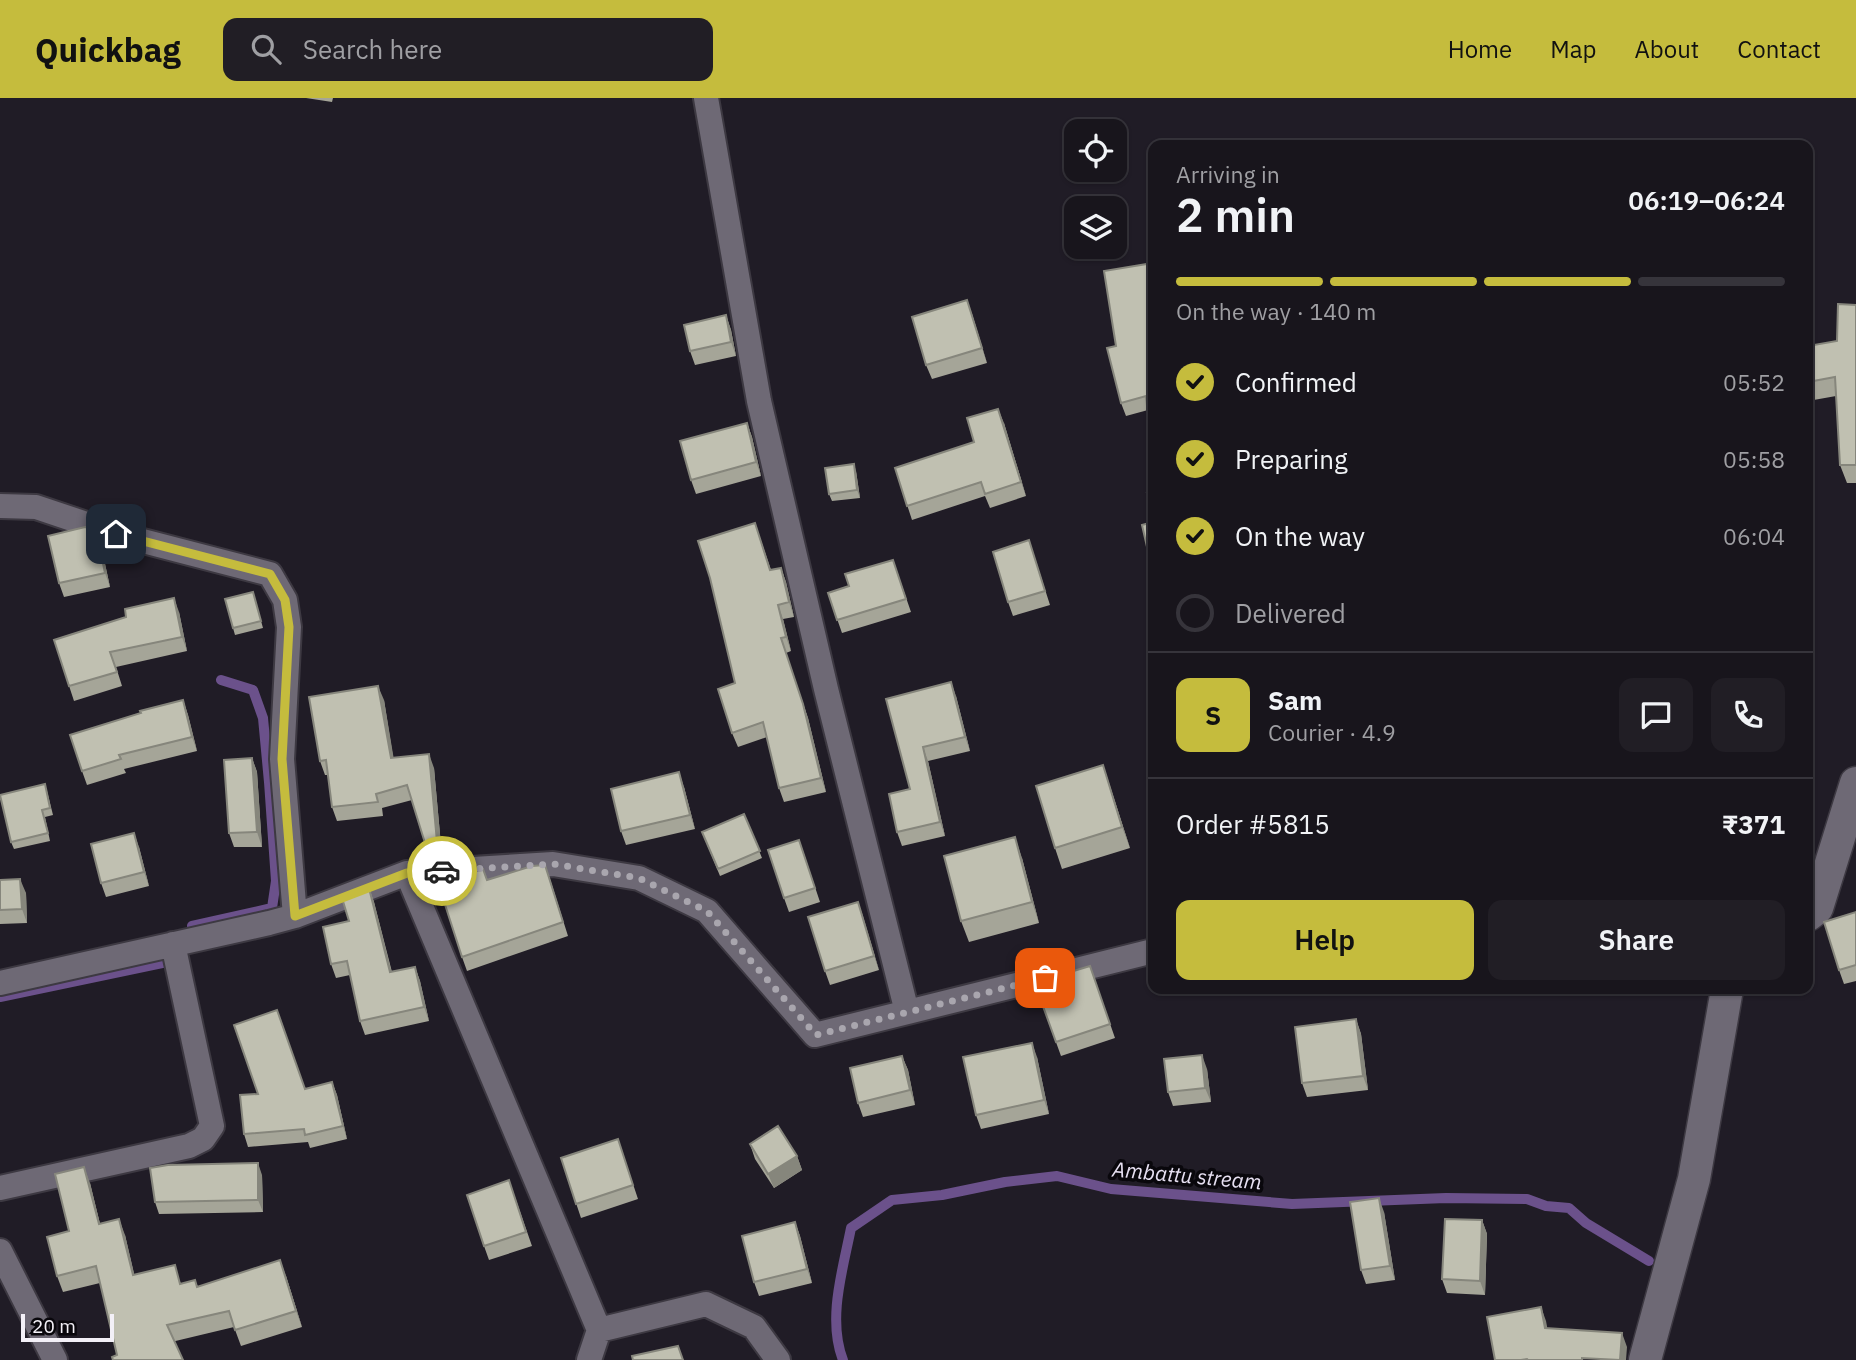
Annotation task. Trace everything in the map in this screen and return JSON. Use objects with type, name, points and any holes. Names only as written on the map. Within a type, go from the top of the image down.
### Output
[{"type":"street","points":[[706,98],[759,401],[826,689],[908,1012]]},
{"type":"street","points":[[0,506],[36,507],[116,534],[270,574],[285,600],[289,627],[282,759],[295,916]]},
{"type":"street","points":[[1813,911],[1817,908],[1856,783]]},
{"type":"street","points":[[0,983],[295,916],[407,873],[553,864],[639,878],[707,911],[816,1035],[1148,952]]},
{"type":"street","points":[[407,873],[599,1330],[589,1360]]},
{"type":"street","points":[[0,1188],[189,1146],[203,1139],[212,1126],[173,944]]},
{"type":"street","points":[[1645,1360],[1694,1179],[1726,994]]},
{"type":"street","points":[[0,1251],[55,1360]]},
{"type":"street","points":[[599,1330],[706,1304],[754,1327],[778,1360]]},
{"type":"building","points":[[1148,264],[1148,416],[1146,396],[1121,403],[1107,348],[1116,346],[1104,271]]},
{"type":"building","points":[[967,300],[982,348],[926,365],[912,317]]},
{"type":"building","points":[[1838,304],[1856,305],[1856,465],[1840,465],[1835,377],[1813,381],[1813,345],[1837,341]]},
{"type":"building","points":[[726,315],[731,342],[690,351],[684,325]]},
{"type":"building","points":[[998,409],[1021,482],[985,494],[981,482],[907,506],[895,468],[974,442],[967,418]]},
{"type":"building","points":[[747,423],[756,462],[691,480],[680,441]]},
{"type":"building","points":[[854,464],[857,490],[829,494],[825,468]]},
{"type":"building","points":[[755,523],[770,570],[781,568],[789,602],[778,605],[786,637],[781,638],[803,704],[821,778],[779,788],[763,722],[732,733],[718,689],[735,683],[710,578],[698,541]]},
{"type":"building","points":[[1148,523],[1148,551],[1142,525]]},
{"type":"building","points":[[85,527],[96,530],[105,573],[59,583],[48,536]]},
{"type":"building","points":[[1029,540],[1045,591],[1008,602],[993,552]]},
{"type":"building","points":[[893,560],[906,599],[837,620],[828,593],[849,586],[845,574]]},
{"type":"building","points":[[253,592],[261,621],[233,628],[225,599]]},
{"type":"building","points":[[174,598],[182,637],[110,652],[117,672],[69,686],[54,640],[126,617],[125,609]]},
{"type":"building","points":[[951,682],[965,737],[923,747],[940,822],[897,832],[889,794],[910,789],[886,699]]},
{"type":"building","points":[[378,686],[391,758],[429,754],[437,842],[425,843],[407,785],[376,794],[378,802],[332,807],[326,760],[320,761],[309,697]]},
{"type":"building","points":[[183,700],[192,737],[119,755],[121,759],[82,771],[70,735],[141,713],[140,711]]},
{"type":"building","points":[[252,758],[257,832],[229,833],[224,760]]},
{"type":"building","points":[[1103,765],[1122,827],[1055,848],[1036,786]]},
{"type":"building","points":[[679,772],[690,815],[621,831],[611,789]]},
{"type":"building","points":[[45,784],[50,808],[42,810],[48,833],[11,842],[0,795]]},
{"type":"building","points":[[744,814],[760,851],[718,869],[702,832]]},
{"type":"building","points":[[134,833],[144,872],[101,883],[91,844]]},
{"type":"building","points":[[1015,837],[1032,902],[961,921],[944,856]]},
{"type":"building","points":[[799,840],[815,888],[784,898],[768,850]]},
{"type":"building","points":[[545,865],[563,922],[462,957],[438,883],[483,869],[487,880],[532,866]]},
{"type":"building","points":[[20,879],[22,909],[0,910],[0,880]]},
{"type":"building","points":[[369,888],[390,972],[415,967],[424,1007],[360,1021],[347,961],[331,964],[323,927],[349,921],[342,898]]},
{"type":"building","points":[[858,902],[874,956],[825,971],[808,917]]},
{"type":"building","points":[[1856,912],[1856,965],[1839,970],[1824,922]]},
{"type":"building","points":[[1090,966],[1110,1024],[1056,1042],[1040,998],[1062,990],[1057,976]]},
{"type":"building","points":[[277,1010],[305,1089],[332,1082],[343,1126],[305,1135],[304,1129],[244,1134],[240,1095],[258,1094],[234,1025]]},
{"type":"building","points":[[1356,1019],[1363,1076],[1302,1083],[1295,1027]]},
{"type":"building","points":[[1032,1043],[1044,1100],[976,1115],[963,1057]]},
{"type":"building","points":[[1202,1055],[1205,1088],[1168,1092],[1164,1059]]},
{"type":"building","points":[[902,1056],[910,1090],[858,1103],[850,1068]]},
{"type":"building","points":[[778,1126],[797,1156],[768,1174],[750,1144]]},
{"type":"building","points":[[618,1139],[633,1185],[576,1204],[561,1158]]},
{"type":"building","points":[[258,1163],[258,1200],[155,1202],[150,1168],[168,1165]]},
{"type":"building","points":[[84,1167],[99,1224],[119,1219],[133,1275],[175,1265],[180,1284],[195,1280],[197,1287],[280,1260],[296,1311],[235,1330],[229,1311],[167,1325],[183,1360],[113,1360],[112,1357],[117,1355],[96,1266],[57,1276],[47,1237],[69,1231],[55,1174]]},
{"type":"building","points":[[509,1180],[526,1232],[484,1246],[467,1195]]},
{"type":"building","points":[[1379,1198],[1390,1266],[1361,1270],[1350,1202]]},
{"type":"building","points":[[1445,1219],[1482,1220],[1480,1281],[1442,1279]]},
{"type":"building","points":[[795,1222],[807,1269],[754,1282],[742,1236]]},
{"type":"building","points":[[1541,1307],[1545,1328],[1622,1333],[1620,1360],[1495,1360],[1487,1317]]},
{"type":"building","points":[[678,1346],[683,1360],[633,1360],[632,1356]]},
{"type":"waterway","points":[[192,926],[272,908],[276,881],[263,718],[253,690],[221,680]]},
{"type":"waterway","points":[[0,997],[167,962]]},
{"type":"waterway","name":"Ambattu stream","points":[[843,1360],[838,1344],[836,1311],[851,1228],[892,1200],[942,1195],[1005,1182],[1057,1176],[1111,1189],[1292,1204],[1446,1198],[1527,1199],[1546,1206],[1569,1208],[1586,1223],[1649,1261]]},
{"type":"way so far","points":[[442,871],[553,864],[639,878],[707,911],[816,1035],[1045,978]]},
{"type":"route","points":[[116,534],[270,574],[285,600],[289,627],[282,759],[295,916],[407,873],[442,871]]}]
